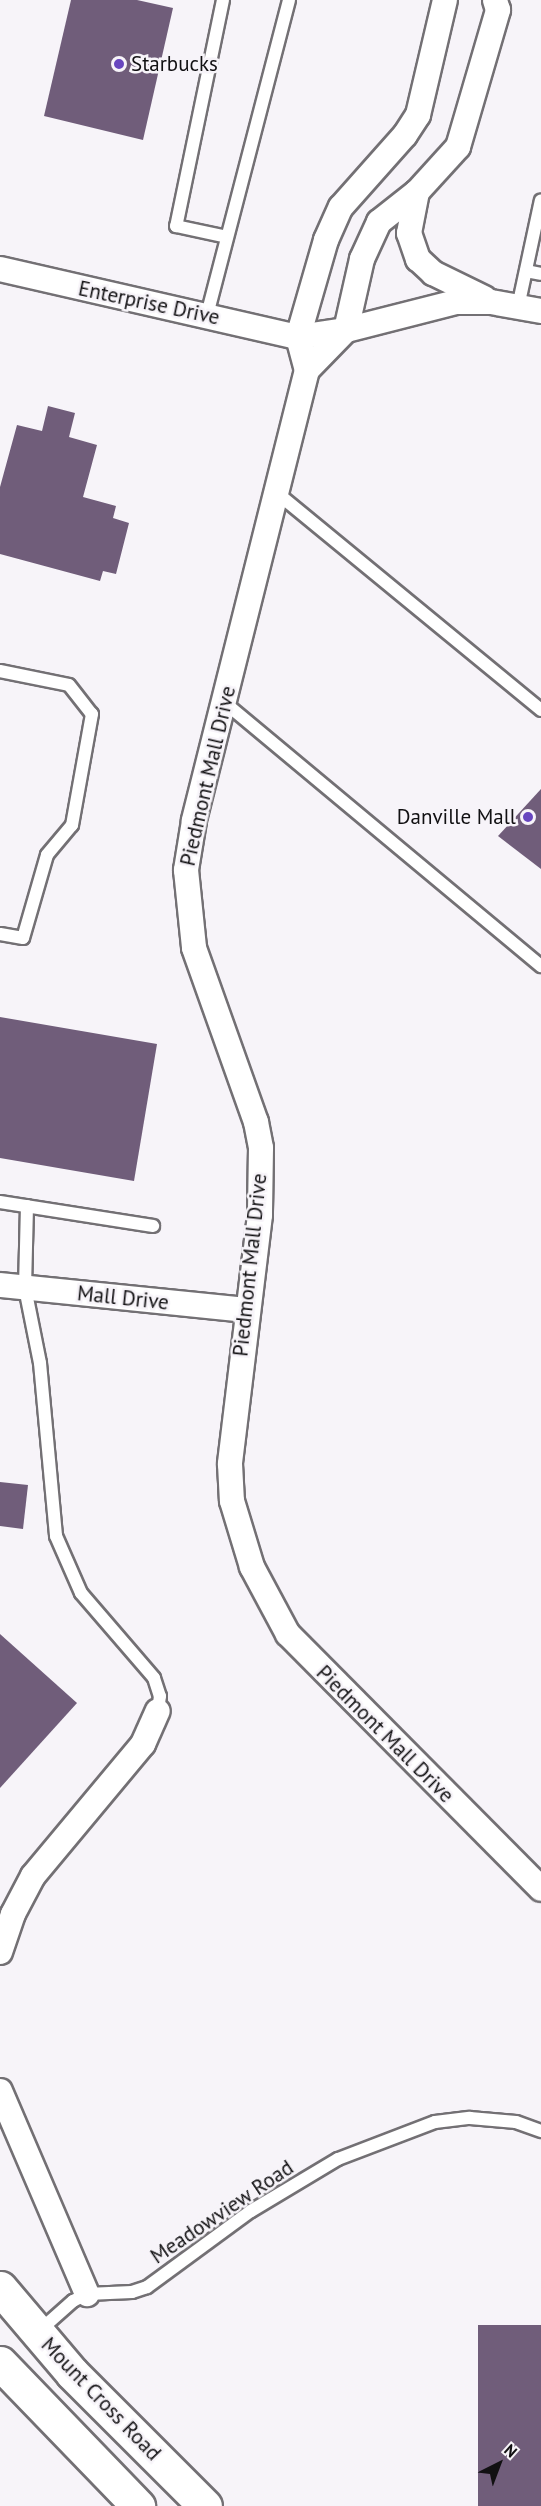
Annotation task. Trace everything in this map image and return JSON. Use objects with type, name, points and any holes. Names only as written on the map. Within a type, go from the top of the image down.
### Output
[{"type":"main road","name":"Mount Cross Road","points":[[0,2288],[72,2373],[205,2506]]},
{"type":"main road","points":[[0,2363],[138,2506]]},
{"type":"street","points":[[445,0],[418,115],[405,135],[341,207],[326,240],[298,337],[346,330],[442,303],[491,302],[530,309]]},
{"type":"street","points":[[307,370],[346,330],[368,241],[379,222],[417,192],[451,155],[464,134],[498,10],[495,0]]},
{"type":"street","points":[[417,192],[409,233],[418,259],[433,273],[491,302]]},
{"type":"street","name":"Enterprise Drive","points":[[0,269],[298,337]]},
{"type":"street","name":"Piedmont Mall Drive","points":[[298,337],[307,370],[194,821],[186,895],[199,967],[259,1136],[262,1192],[247,1310],[230,1481],[241,1538],[263,1595],[305,1654],[541,1889]]},
{"type":"street","name":"Mall Drive","points":[[0,1285],[247,1310]]},
{"type":"street","points":[[0,1952],[13,1914],[33,1876],[143,1744],[158,1711]]},
{"type":"street","points":[[0,2091],[87,2294]]},
{"type":"lane","points":[[223,0],[176,226],[227,237]]},
{"type":"lane","points":[[207,315],[289,0]]},
{"type":"lane","points":[[530,309],[526,271],[541,201]]},
{"type":"lane","points":[[526,271],[541,274]]},
{"type":"lane","points":[[277,493],[541,710]]},
{"type":"lane","points":[[0,671],[69,685],[92,714],[72,825],[47,855],[23,938],[0,934]]},
{"type":"lane","points":[[224,702],[541,966]]},
{"type":"lane","points":[[0,1202],[153,1226]]},
{"type":"lane","points":[[27,1206],[25,1288],[40,1363],[56,1536],[81,1593],[154,1678],[160,1696],[158,1711]]},
{"type":"lane","name":"Meadowview Road","points":[[87,2294],[132,2292],[147,2287],[287,2189],[338,2159],[393,2137],[435,2122],[470,2118],[516,2122],[541,2131]]},
{"type":"lane","points":[[38,2333],[87,2294]]},
{"type":"building","points":[[71,0],[137,0],[173,8],[143,140],[44,116]]},
{"type":"building","points":[[48,406],[75,413],[69,437],[97,445],[83,497],[116,506],[113,518],[129,523],[116,574],[103,571],[100,581],[0,554],[0,487],[17,425],[42,431]]},
{"type":"building","name":"Danville Mall","points":[[541,789],[541,869],[498,836]]},
{"type":"building","points":[[0,1017],[157,1044],[134,1181],[0,1158]]},
{"type":"building","points":[[0,1482],[28,1485],[23,1529],[0,1526]]},
{"type":"building","points":[[0,1634],[77,1703],[0,1788]]},
{"type":"building","points":[[478,2325],[541,2325],[541,2506],[478,2506]]},
{"type":"place","name":"Starbucks","points":[[119,64]]},
{"type":"place","name":"Danville Mall","points":[[528,817]]}]
